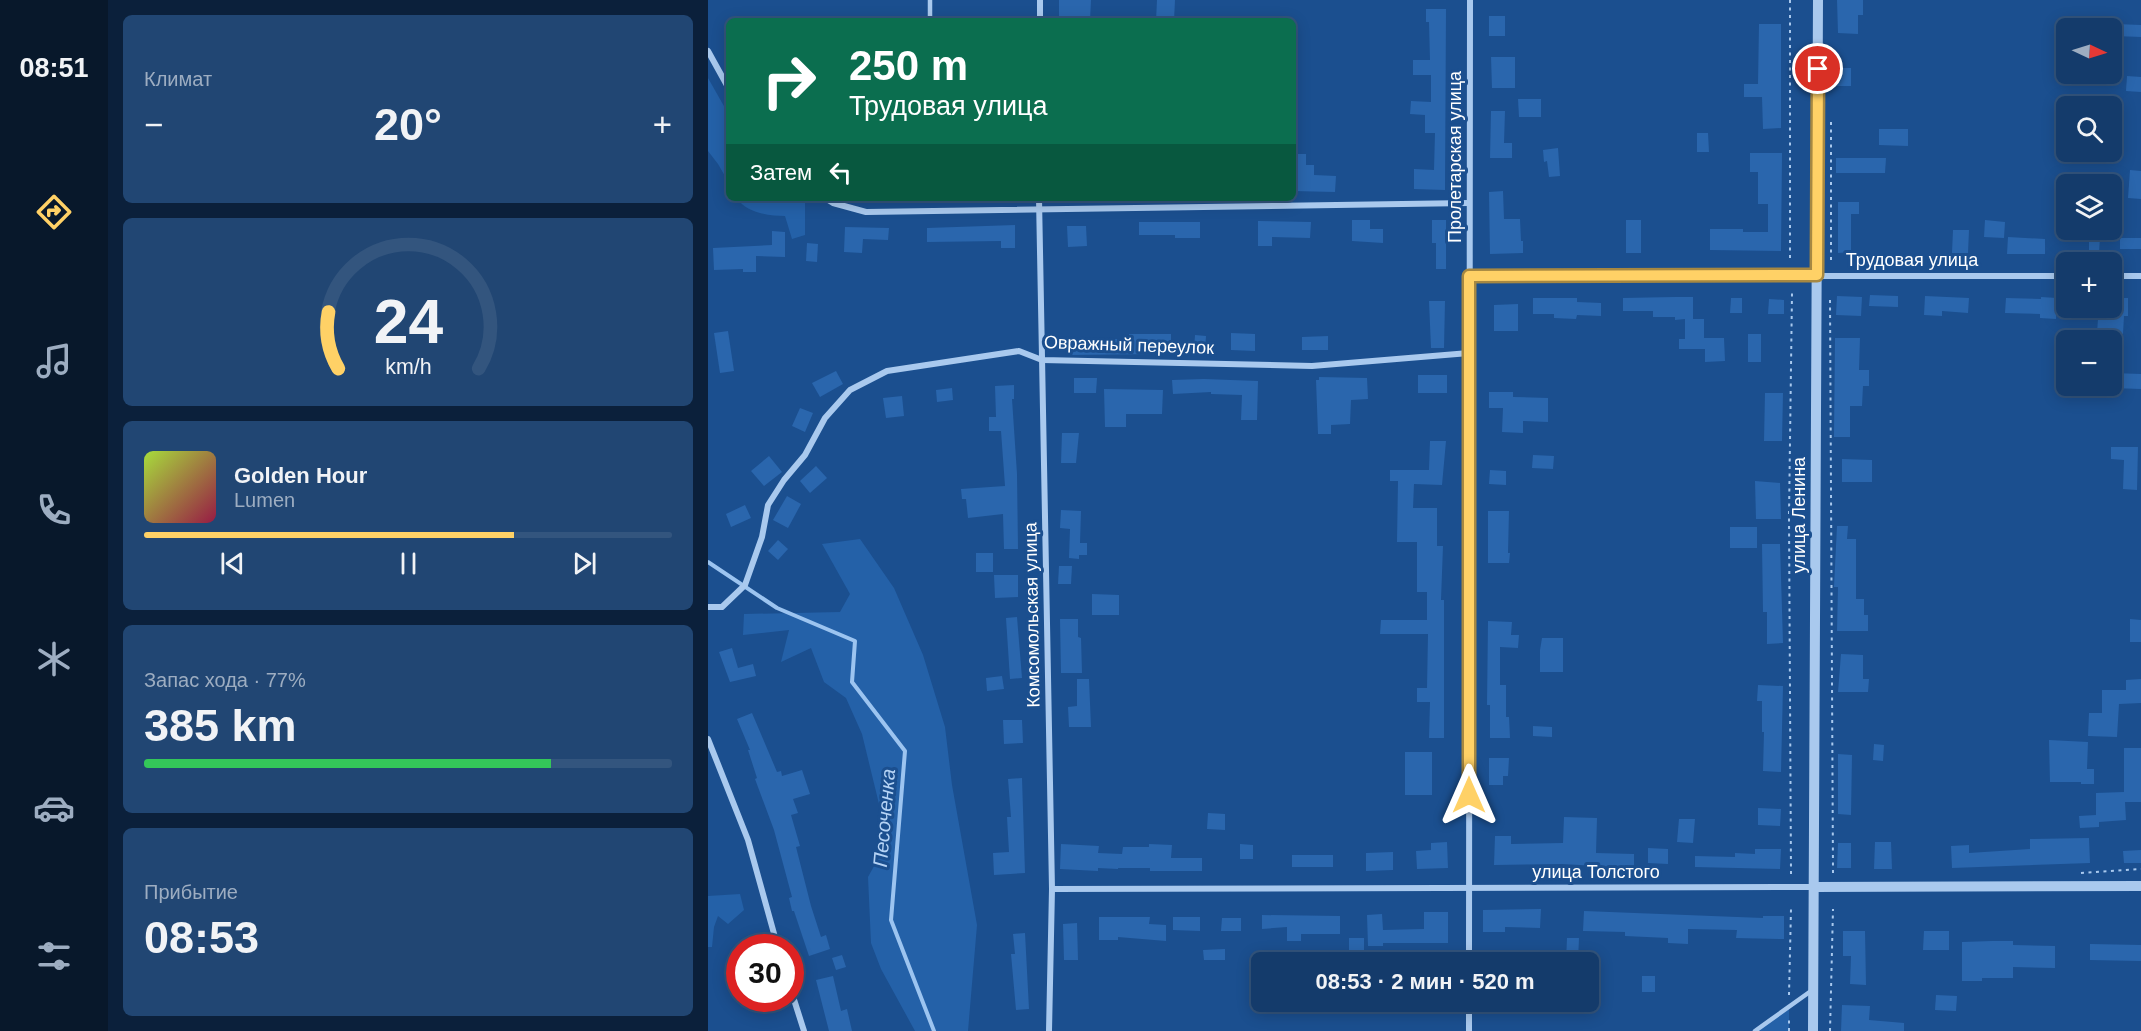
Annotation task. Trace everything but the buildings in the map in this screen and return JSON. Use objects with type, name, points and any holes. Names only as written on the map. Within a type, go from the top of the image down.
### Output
[{"type":"street","points":[[1040,0],[1040,18]]},
{"type":"street","name":"Пролетарская улица","points":[[1469,952],[1470,0]]},
{"type":"street","name":"улица Ленина","points":[[1813,1031],[1818,0]]},
{"type":"street","points":[[708,51],[726,84]]},
{"type":"street","points":[[830,201],[866,212],[1469,203]]},
{"type":"street","name":"Комсомольская улица","points":[[1040,201],[1052,889],[1049,1031]]},
{"type":"street","name":"Трудовая улица","points":[[1469,276],[2056,276]]},
{"type":"street","points":[[2122,276],[2141,276]]},
{"type":"street","name":"Овражный переулок","points":[[708,607],[722,607],[745,585],[762,537],[768,505],[784,480],[805,455],[825,418],[850,390],[887,371],[1018,351],[1042,360],[1312,366],[1469,354]]},
{"type":"street","points":[[708,739],[748,840],[774,934]]},
{"type":"street","name":"улица Толстого","points":[[1052,889],[2141,886]]},
{"type":"street","points":[[798,1012],[804,1031]]},
{"type":"street","points":[[1469,1012],[1469,1031]]},
{"type":"lane","points":[[930,0],[930,18]]},
{"type":"lane","points":[[1755,1031],[1813,990]]},
{"type":"path","points":[[1790,0],[1790,258]]},
{"type":"path","points":[[1831,118],[1831,260]]},
{"type":"path","points":[[1830,292],[1833,874]]},
{"type":"path","points":[[1791,874],[1789,516],[1792,293]]},
{"type":"path","points":[[1789,1007],[1791,909]]},
{"type":"path","points":[[1830,1031],[1833,909]]},
{"type":"shaded area","points":[[708,78],[726,110],[726,178],[708,151]]},
{"type":"shaded area","points":[[739,201],[805,201],[805,235],[792,239],[785,216],[765,214]]},
{"type":"shaded area","points":[[860,539],[894,588],[923,655],[945,727],[952,785],[977,925],[968,1031],[915,1031],[881,969],[871,943],[868,877],[888,841],[862,734],[846,698],[824,682],[811,648],[781,662],[789,630],[743,635],[744,614],[840,612],[850,594],[822,544]]},
{"type":"shaded area","points":[[740,894],[744,910],[728,924],[718,916],[714,927],[712,947],[708,947],[708,896]]},
{"type":"shaded area","points":[[1789,1007],[1789,1031],[1755,1031]]},
{"type":"waterway","name":"Песоченка","points":[[708,562],[777,608],[855,641],[852,682],[905,751],[891,920],[934,1031]]},
{"type":"route","points":[[1469,795],[1469,276],[1817,275],[1818,69]]}]
